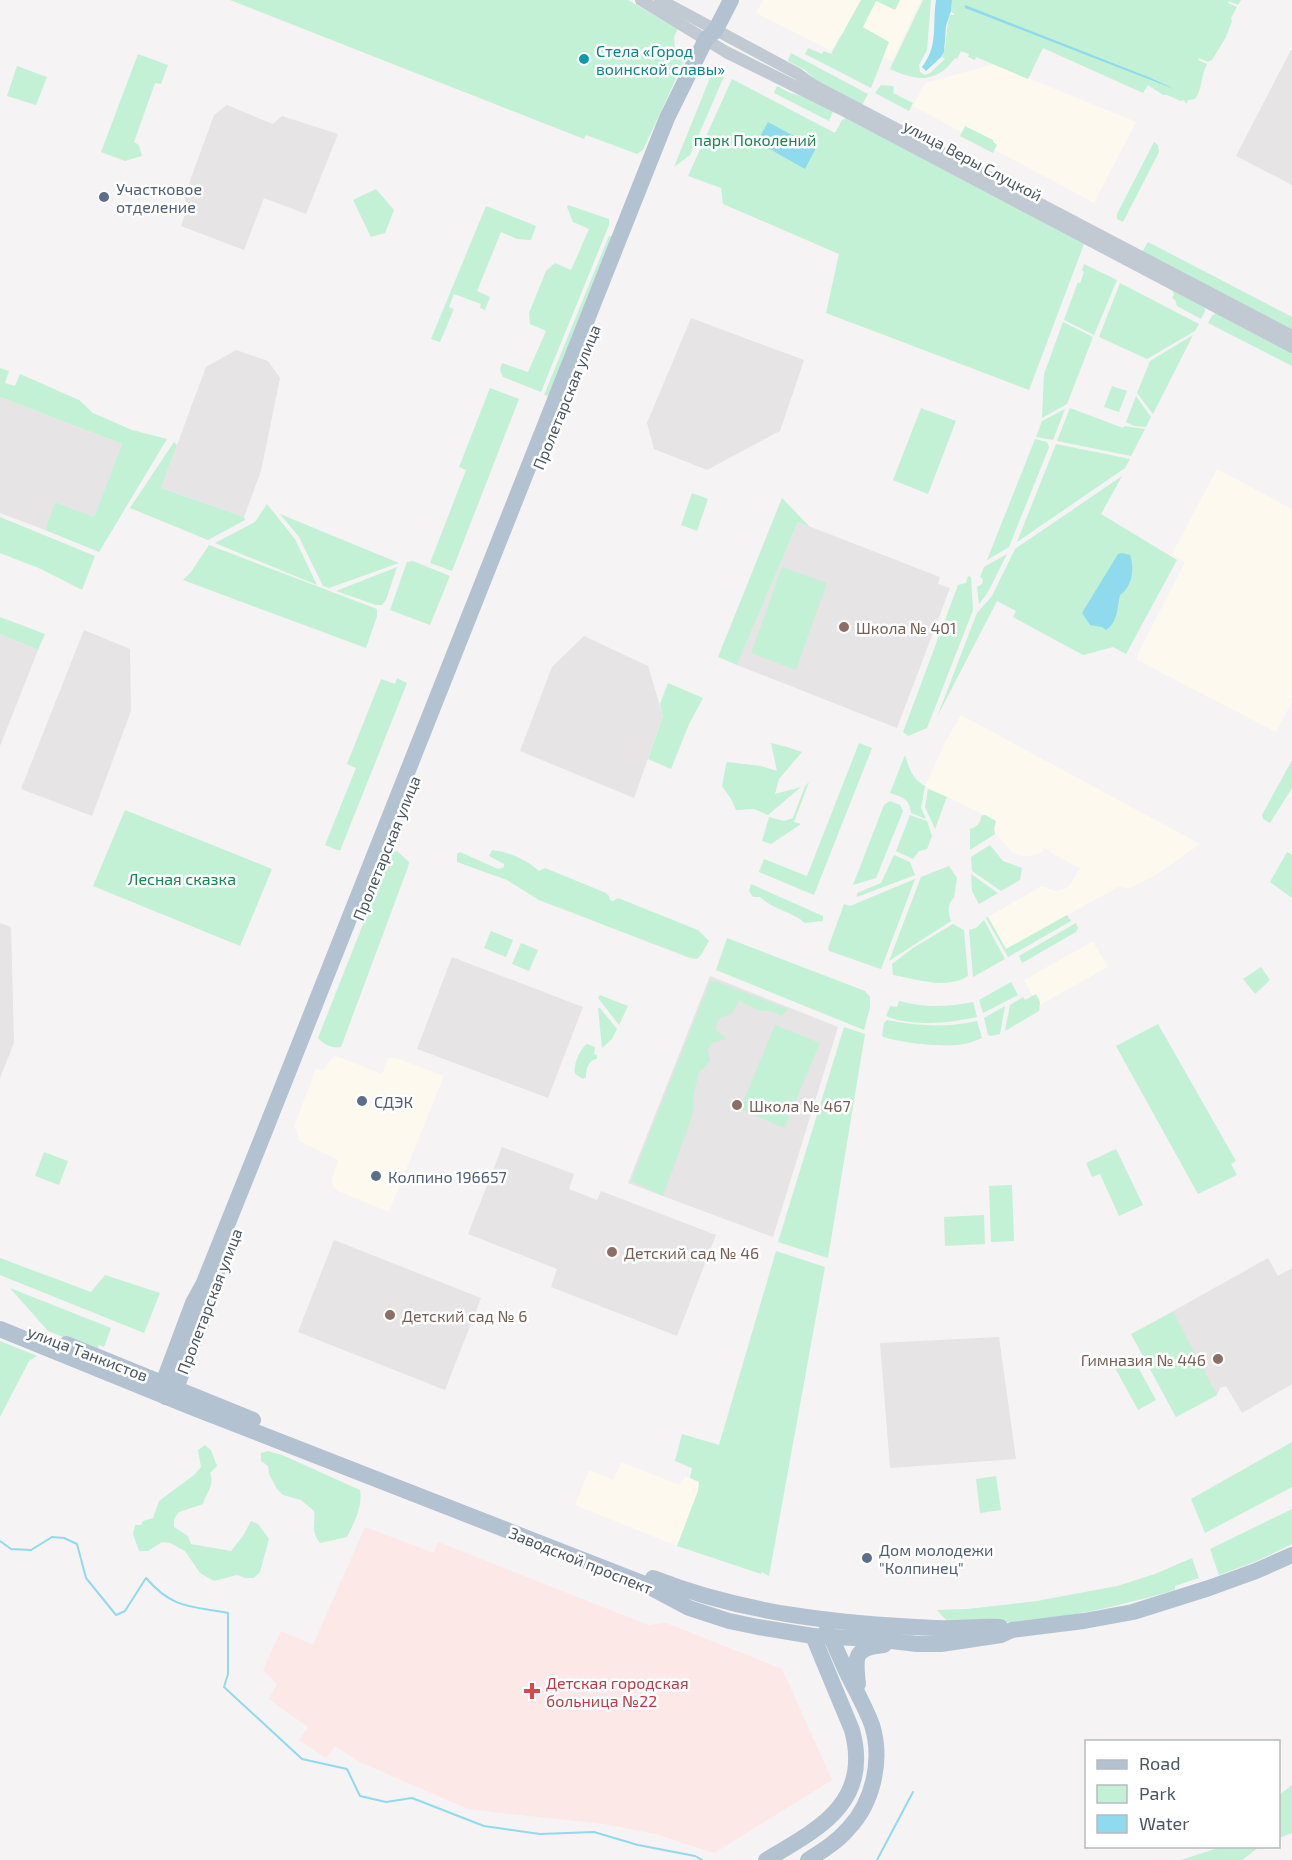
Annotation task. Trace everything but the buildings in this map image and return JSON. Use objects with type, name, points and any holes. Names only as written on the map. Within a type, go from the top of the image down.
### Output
[{"type":"main road","name":"Пролетарская улица","points":[[168,1389],[207,1308],[212,1288],[683,103],[711,37],[731,0]]},
{"type":"main road","name":"улица Танкистов","points":[[0,1320],[37,1332],[168,1389]]},
{"type":"main road","name":"улица Танкистов","points":[[0,1329],[168,1389]]},
{"type":"main road","name":"Заводской проспект","points":[[168,1389],[476,1513],[642,1583],[689,1608],[729,1621],[813,1636],[941,1644],[1000,1635],[1012,1630],[1099,1619],[1143,1609],[1209,1588],[1256,1571],[1292,1554]]},
{"type":"main road","name":"Заводской проспект","points":[[476,1513],[671,1586],[756,1609],[823,1620],[938,1628],[1000,1627],[1012,1630]]},
{"type":"main road","points":[[766,1860],[814,1831],[833,1816],[844,1800],[855,1769],[855,1742],[852,1731],[813,1636],[823,1620]]},
{"type":"main road","points":[[808,1860],[849,1829],[868,1798],[876,1770],[872,1727],[860,1696],[823,1620]]},
{"type":"main road","points":[[860,1696],[855,1670],[859,1654],[874,1646],[899,1643]]},
{"type":"street","name":"улица Веры Слуцкой","points":[[641,0],[711,37],[798,75],[813,85],[1292,336]]},
{"type":"street","name":"улица Веры Слуцкой","points":[[660,0],[711,37],[726,52],[830,104],[1292,347]]},
{"type":"shaded area","points":[[763,0],[921,0],[892,61],[840,35],[831,51],[756,13]]},
{"type":"shaded area","points":[[1292,50],[1292,185],[1236,156]]},
{"type":"shaded area","points":[[994,64],[1136,122],[1094,203],[913,106],[925,83]]},
{"type":"shaded area","points":[[227,105],[273,124],[282,116],[338,134],[306,214],[264,198],[244,250],[181,226],[188,206],[184,197],[214,115]]},
{"type":"shaded area","points":[[691,318],[804,360],[780,431],[707,470],[654,449],[647,423]]},
{"type":"shaded area","points":[[236,350],[268,361],[280,378],[261,471],[244,517],[161,488],[206,367]]},
{"type":"shaded area","points":[[0,397],[122,444],[94,517],[55,502],[45,530],[0,513]]},
{"type":"shaded area","points":[[1217,469],[1292,509],[1292,702],[1276,732],[1137,660],[1138,653],[1185,562],[1172,554]]},
{"type":"shaded area","name":"Школа № 401","points":[[798,522],[940,577],[938,584],[950,588],[897,728],[737,665]]},
{"type":"shaded area","points":[[84,630],[130,649],[131,711],[92,816],[21,789]]},
{"type":"shaded area","points":[[0,634],[38,650],[0,746]]},
{"type":"shaded area","points":[[584,636],[648,666],[663,716],[634,798],[520,751],[552,667]]},
{"type":"shaded area","points":[[961,715],[1200,844],[1156,875],[1128,889],[1120,886],[1006,949],[988,917],[1042,886],[1055,891],[1062,890],[1069,886],[1080,868],[1045,848],[1041,853],[1024,857],[1013,853],[995,834],[996,821],[925,786],[945,742]]},
{"type":"shaded area","points":[[0,923],[11,927],[14,1043],[0,1078]]},
{"type":"shaded area","points":[[1093,941],[1108,967],[1038,1006],[1024,980]]},
{"type":"shaded area","points":[[452,957],[583,1007],[548,1098],[417,1049]]},
{"type":"shaded area","name":"Школа № 467","points":[[710,976],[838,1027],[773,1237],[628,1183]]},
{"type":"shaded area","points":[[334,1055],[382,1074],[388,1058],[396,1058],[444,1076],[389,1212],[338,1191],[333,1186],[332,1178],[338,1160],[298,1140],[294,1126],[316,1069],[325,1068]]},
{"type":"shaded area","name":"Детский сад № 46","points":[[502,1147],[574,1174],[569,1189],[597,1200],[601,1191],[716,1235],[677,1336],[551,1287],[557,1269],[468,1234]]},
{"type":"shaded area","name":"Детский сад № 6","points":[[334,1240],[481,1298],[445,1390],[298,1332]]},
{"type":"shaded area","name":"Гимназия № 446","points":[[1268,1258],[1278,1276],[1292,1268],[1292,1384],[1242,1413],[1226,1386],[1220,1388],[1217,1395],[1176,1417],[1132,1334]]},
{"type":"shaded area","points":[[999,1337],[1016,1459],[890,1468],[880,1343]]},
{"type":"shaded area","points":[[621,1462],[680,1485],[685,1476],[699,1482],[698,1491],[677,1546],[575,1505],[589,1470],[613,1480]]},
{"type":"shaded area","name":"Детская городская больница №22","points":[[365,1527],[434,1553],[438,1542],[648,1625],[666,1623],[782,1669],[832,1780],[714,1853],[656,1834],[604,1824],[468,1809],[360,1762],[335,1746],[326,1758],[299,1740],[308,1727],[269,1699],[277,1684],[263,1670],[281,1631],[313,1645]]},
{"type":"green space","points":[[230,0],[628,0],[678,29],[674,37],[675,50],[686,57],[643,150],[637,154],[586,135],[584,139]]},
{"type":"green space","points":[[861,0],[900,0],[895,10],[876,1],[863,27],[889,42],[871,88],[805,54],[808,48],[822,54],[824,51],[831,54]]},
{"type":"green space","points":[[923,0],[931,0],[927,50],[919,65],[920,72],[925,75],[945,59],[942,57],[948,20],[950,15],[955,15],[951,11],[952,0],[1241,0],[1238,5],[1229,1],[1228,3],[1237,7],[1231,18],[1226,37],[1212,60],[1208,62],[1199,58],[1198,60],[1207,64],[1198,95],[1195,99],[1188,100],[1186,104],[1184,100],[1163,95],[1148,85],[1143,93],[1043,48],[1028,79],[976,57],[975,60],[968,57],[969,54],[961,51],[957,59],[955,58],[941,72],[933,76],[917,78],[890,69]]},
{"type":"green space","points":[[791,53],[868,94],[862,105],[817,81],[805,70],[788,61]]},
{"type":"green space","points":[[138,54],[168,65],[161,84],[155,83],[134,142],[139,145],[142,156],[125,161],[101,152]]},
{"type":"green space","points":[[17,66],[47,77],[36,105],[7,96]]},
{"type":"green space","points":[[714,68],[725,74],[690,155],[674,167]]},
{"type":"green space","name":"парк Поколений","points":[[732,79],[835,133],[842,120],[846,118],[1084,244],[1029,390],[826,313],[839,254],[723,204],[721,188],[688,176]]},
{"type":"green space","points":[[881,85],[894,87],[893,93],[913,103],[909,111],[875,93]]},
{"type":"green space","points":[[777,86],[833,111],[829,121],[774,93]]},
{"type":"green space","points":[[965,126],[993,140],[997,145],[993,153],[960,136]]},
{"type":"green space","points":[[1154,142],[1158,145],[1159,152],[1123,222],[1117,219],[1117,214]]},
{"type":"green space","points":[[376,189],[394,210],[385,233],[371,237],[353,200]]},
{"type":"green space","points":[[568,205],[609,219],[609,225],[541,392],[503,377],[500,370],[502,363],[528,372],[546,331],[530,324],[529,313],[546,271],[555,263],[571,270],[589,229],[573,222]]},
{"type":"green space","points":[[486,206],[536,226],[531,240],[517,239],[501,232],[477,291],[490,297],[485,310],[480,308],[481,304],[454,294],[449,307],[454,309],[440,342],[431,339]]},
{"type":"green space","points":[[609,236],[614,237],[549,396],[544,395]]},
{"type":"green space","points":[[1148,242],[1292,317],[1292,331],[1142,252]]},
{"type":"green space","points":[[1084,264],[1117,280],[1094,335],[1064,320],[1084,272],[1082,270]]},
{"type":"green space","points":[[1120,283],[1199,324],[1195,331],[1147,359],[1099,337]]},
{"type":"green space","points":[[1172,290],[1205,308],[1201,319],[1177,306],[1172,298],[1174,294]]},
{"type":"green space","points":[[1216,313],[1292,352],[1292,366],[1208,323]]},
{"type":"green space","points":[[1063,322],[1093,337],[1067,404],[1042,418],[1044,374]]},
{"type":"green space","points":[[1193,335],[1153,414],[1137,393],[1150,361]]},
{"type":"green space","points":[[0,368],[9,371],[5,383],[15,386],[20,374],[79,400],[93,413],[132,430],[167,439],[99,552],[45,530],[55,502],[94,517],[122,444],[0,397]]},
{"type":"green space","points":[[1112,386],[1127,391],[1119,412],[1104,407]]},
{"type":"green space","points":[[490,388],[519,399],[452,571],[430,563],[466,470],[459,467]]},
{"type":"green space","points":[[1136,396],[1151,417],[1146,427],[1134,426],[1126,422]]},
{"type":"green space","points":[[921,408],[956,421],[928,494],[893,480]]},
{"type":"green space","points":[[1070,408],[1123,428],[1124,426],[1145,429],[1131,456],[1057,441]]},
{"type":"green space","points":[[1065,409],[1053,440],[1036,437],[1042,421]]},
{"type":"green space","points":[[1035,439],[1047,442],[1048,450],[1009,547],[987,560]]},
{"type":"green space","points":[[174,442],[177,445],[161,488],[244,517],[245,520],[208,540],[130,508]]},
{"type":"green space","points":[[1056,444],[1130,459],[1125,468],[1017,542]]},
{"type":"green space","points":[[1122,476],[1101,514],[1177,560],[1126,654],[1113,647],[1083,655],[1013,617],[1016,611],[997,601],[937,717],[977,613],[992,596],[1015,549]]},
{"type":"green space","points":[[692,493],[708,499],[697,531],[681,525]]},
{"type":"green space","points":[[782,498],[810,527],[798,522],[737,665],[718,657]]},
{"type":"green space","points":[[267,504],[295,539],[317,585],[215,543],[255,522]]},
{"type":"green space","points":[[280,514],[399,563],[329,588],[323,586],[299,537]]},
{"type":"green space","points":[[0,517],[95,556],[82,590],[41,569],[0,553]]},
{"type":"green space","points":[[209,545],[377,609],[377,616],[366,648],[183,580]]},
{"type":"green space","points":[[1007,554],[988,592],[979,604],[977,587],[982,584],[983,579],[980,577],[984,567]]},
{"type":"green space","points":[[413,561],[450,576],[430,625],[390,610],[407,562]]},
{"type":"green space","points":[[397,567],[386,600],[382,605],[336,591]]},
{"type":"green space","points":[[782,567],[827,583],[796,670],[751,653]]},
{"type":"green space","points":[[968,576],[971,577],[973,610],[927,728],[908,736],[903,732],[958,585],[966,583]]},
{"type":"green space","points":[[0,617],[45,634],[38,650],[0,634]]},
{"type":"green space","points":[[397,678],[407,683],[340,851],[325,845],[356,768],[347,764],[381,679],[395,684]]},
{"type":"green space","points":[[668,683],[703,698],[689,724],[671,769],[648,759],[663,716],[660,704]]},
{"type":"green space","points":[[771,743],[802,752],[779,779],[775,794],[801,787],[768,815],[754,809],[736,810],[722,786],[727,762],[761,766],[777,771]]},
{"type":"green space","points":[[859,743],[872,748],[814,895],[759,872],[764,859],[807,876]]},
{"type":"green space","points":[[905,755],[914,777],[925,786],[921,808],[926,819],[911,813],[907,802],[902,797],[890,793]]},
{"type":"green space","points":[[1292,760],[1292,788],[1270,823],[1263,819],[1262,815]]},
{"type":"green space","points":[[809,782],[794,822],[801,824],[771,844],[762,841],[769,817],[784,821],[793,818],[805,786]]},
{"type":"green space","points":[[928,789],[947,797],[935,829],[925,807]]},
{"type":"green space","points":[[890,801],[900,805],[903,811],[876,878],[853,885],[884,805]]},
{"type":"green space","name":"Лесная сказка","points":[[125,810],[272,869],[240,946],[93,886]]},
{"type":"green space","points":[[910,815],[927,821],[932,836],[927,849],[919,851],[913,859],[896,851]]},
{"type":"green space","points":[[985,815],[996,821],[995,834],[970,850],[970,829],[978,825],[981,816]]},
{"type":"green space","points":[[990,845],[1003,861],[1022,868],[1020,880],[1001,891],[972,871],[971,857]]},
{"type":"green space","points":[[492,850],[517,857],[539,871],[545,868],[606,893],[610,900],[618,898],[698,930],[709,941],[697,959],[690,958],[539,900],[507,880],[457,862],[457,854],[460,852],[498,869],[504,867],[504,864],[489,856]]},
{"type":"green space","points":[[392,851],[397,851],[409,862],[408,867],[341,1047],[332,1047],[318,1038]]},
{"type":"green space","points":[[1287,852],[1292,855],[1292,898],[1270,882]]},
{"type":"green space","points":[[894,855],[910,862],[915,875],[857,897],[857,893],[881,883]]},
{"type":"green space","points":[[949,866],[957,878],[954,898],[949,908],[951,921],[889,961],[921,877]]},
{"type":"green space","points":[[971,874],[998,893],[979,904],[972,891]]},
{"type":"green space","points":[[915,879],[881,969],[829,951],[828,948],[844,904],[850,906]]},
{"type":"green space","points":[[751,884],[823,916],[823,921],[805,923],[760,897],[753,897],[749,891]]},
{"type":"green space","points":[[1067,915],[1071,921],[1008,957],[986,918],[988,917],[1006,949]]},
{"type":"green space","points":[[984,920],[1005,959],[973,977],[969,930],[976,928]]},
{"type":"green space","points":[[1076,923],[1078,928],[1076,932],[1022,963],[1019,956]]},
{"type":"green space","points":[[953,924],[964,930],[968,976],[960,980],[941,983],[893,975],[892,964],[913,948]]},
{"type":"green space","points":[[491,931],[513,940],[506,957],[484,948]]},
{"type":"green space","points":[[727,938],[865,991],[870,997],[870,1008],[864,1030],[716,970]]},
{"type":"green space","points":[[521,943],[538,950],[529,971],[512,964]]},
{"type":"green space","points":[[1261,967],[1270,980],[1255,994],[1243,979]]},
{"type":"green space","points":[[710,981],[788,1009],[782,1016],[767,1010],[761,1011],[739,1001],[734,1011],[718,1021],[716,1030],[725,1039],[712,1043],[708,1049],[710,1060],[699,1072],[693,1096],[694,1108],[691,1119],[663,1196],[631,1181]]},
{"type":"green space","points":[[1011,982],[1018,995],[983,1013],[979,1000]]},
{"type":"green space","points":[[1036,994],[1040,1002],[1039,1011],[1005,1031],[1010,1005],[1023,997],[1025,1000]]},
{"type":"green space","points":[[600,995],[628,1006],[619,1025],[598,998]]},
{"type":"green space","points":[[899,1001],[936,1006],[973,1002],[977,1017],[919,1023],[886,1016],[890,1006],[897,1007]]},
{"type":"green space","points":[[1005,1006],[1000,1034],[988,1035],[984,1018]]},
{"type":"green space","points":[[598,1008],[617,1029],[612,1039],[602,1048]]},
{"type":"green space","points":[[887,1020],[932,1025],[954,1025],[977,1021],[982,1038],[956,1045],[899,1041],[882,1036],[884,1023]]},
{"type":"green space","points":[[1158,1024],[1236,1161],[1231,1164],[1237,1175],[1198,1194],[1116,1046]]},
{"type":"green space","points":[[775,1025],[820,1043],[784,1128],[740,1109]]},
{"type":"green space","points":[[844,1027],[865,1034],[828,1258],[778,1242]]},
{"type":"green space","points":[[587,1044],[595,1047],[594,1054],[597,1055],[597,1059],[590,1063],[586,1077],[583,1079],[575,1074],[575,1066],[580,1053]]},
{"type":"green space","points":[[1116,1149],[1143,1205],[1119,1216],[1100,1174],[1092,1177],[1086,1163]]},
{"type":"green space","points":[[44,1152],[68,1161],[59,1185],[35,1176]]},
{"type":"green space","points":[[1012,1185],[1014,1241],[991,1242],[989,1186]]},
{"type":"green space","points":[[984,1215],[985,1244],[945,1246],[944,1217]]},
{"type":"green space","points":[[776,1251],[825,1267],[769,1576],[677,1546],[698,1491],[699,1482],[690,1478],[692,1468],[675,1461],[682,1434],[719,1445]]},
{"type":"green space","points":[[0,1258],[91,1292],[105,1275],[160,1293],[144,1333],[0,1275]]},
{"type":"green space","points":[[10,1288],[111,1328],[104,1347],[99,1345],[97,1350],[48,1331]]},
{"type":"green space","points":[[1173,1312],[1217,1395],[1176,1417],[1131,1334]]},
{"type":"green space","points":[[0,1341],[37,1356],[29,1361],[0,1417]]},
{"type":"green space","points":[[1133,1358],[1156,1400],[1138,1410],[1115,1368]]},
{"type":"green space","points":[[1292,1442],[1292,1487],[1205,1533],[1191,1499]]},
{"type":"green space","points":[[205,1445],[211,1450],[217,1466],[210,1473],[210,1489],[203,1504],[179,1512],[174,1519],[174,1527],[188,1536],[191,1544],[231,1551],[251,1521],[258,1524],[269,1539],[260,1572],[254,1578],[237,1575],[214,1581],[200,1573],[185,1551],[170,1543],[162,1542],[148,1551],[139,1551],[133,1534],[135,1525],[141,1525],[143,1521],[153,1518],[159,1501],[194,1475],[201,1467],[198,1450]]},
{"type":"green space","points":[[268,1451],[360,1490],[359,1508],[347,1537],[320,1543],[314,1530],[314,1511],[301,1500],[283,1495],[269,1474],[268,1466],[261,1461],[261,1453]]},
{"type":"green space","points":[[996,1476],[1001,1510],[980,1513],[976,1479]]},
{"type":"green space","points":[[1292,1509],[1292,1544],[1257,1561],[1219,1575],[1210,1549]]},
{"type":"green space","points":[[1192,1558],[1199,1578],[1175,1586],[1175,1590],[1091,1611],[1033,1620],[976,1623],[947,1621],[937,1610],[1037,1601],[1117,1586],[1155,1574]]},
{"type":"green space","points":[[1292,1785],[1292,1833],[1280,1838],[1280,1794]]},
{"type":"green space","points":[[1218,1848],[1258,1848],[1242,1860],[1181,1860]]},
{"type":"water","points":[[936,0],[952,0],[951,11],[946,26],[944,52],[926,71],[922,67],[933,43]]},
{"type":"water","points":[[965,5],[1151,78],[1174,89],[965,8]]},
{"type":"water","points":[[768,122],[816,148],[805,169],[757,142]]},
{"type":"water","points":[[1118,554],[1130,555],[1132,572],[1130,583],[1120,595],[1115,619],[1106,630],[1090,625],[1082,613]]},
{"type":"waterway","points":[[0,1541],[11,1549],[31,1550],[52,1537],[64,1538],[77,1544],[86,1578],[116,1615],[125,1611],[146,1578],[165,1596],[174,1601],[192,1607],[228,1613],[228,1674],[224,1687],[302,1759],[347,1769],[360,1796],[386,1802],[412,1798],[484,1826],[540,1834],[594,1832],[638,1845],[695,1856],[702,1860]]},
{"type":"waterway","points":[[877,1860],[913,1792]]},
{"type":"place","name":"Стела «Город воинской славы»","points":[[584,59]]},
{"type":"place","name":"Участковое отделение","points":[[104,197]]},
{"type":"place","name":"Школа № 401","points":[[844,627]]},
{"type":"place","name":"СДЭК","points":[[362,1101]]},
{"type":"place","name":"Школа № 467","points":[[737,1105]]},
{"type":"place","name":"Колпино 196657","points":[[376,1176]]},
{"type":"place","name":"Детский сад № 46","points":[[612,1252]]},
{"type":"place","name":"Детский сад № 6","points":[[390,1315]]},
{"type":"place","name":"Гимназия № 446","points":[[1218,1359]]},
{"type":"place","name":"Дом молодежи \"Колпинец\"","points":[[867,1558]]},
{"type":"place","name":"Детская городская больница №22","points":[[532,1691]]}]
